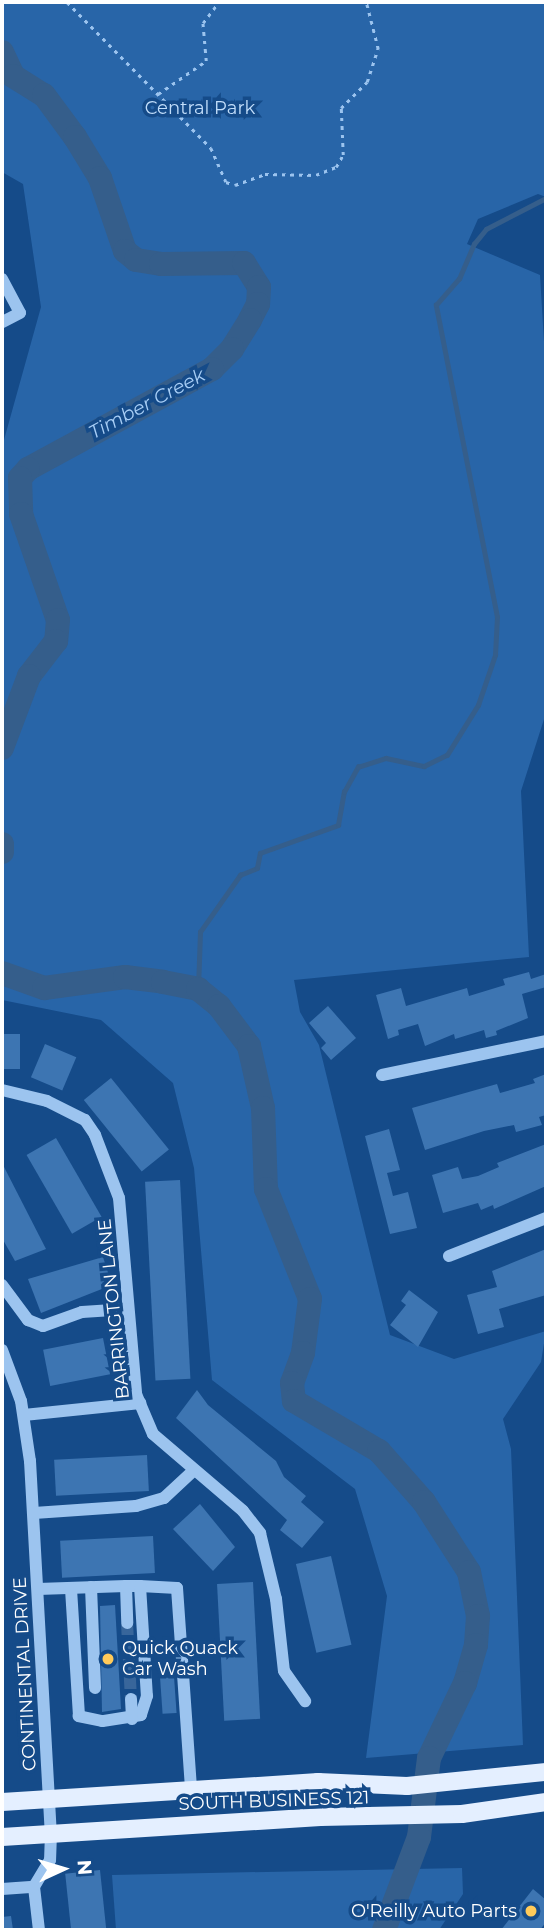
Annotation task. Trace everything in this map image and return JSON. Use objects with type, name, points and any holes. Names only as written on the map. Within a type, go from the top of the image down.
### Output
[{"type":"main road","name":"SOUTH BUSINESS 121","points":[[2,1802],[318,1782],[407,1786],[546,1772]]},
{"type":"main road","name":"SOUTH BUSINESS 121","points":[[2,1837],[320,1817],[462,1814],[524,1803],[546,1802]]},
{"type":"street","points":[[2,279],[20,313],[2,322]]},
{"type":"street","points":[[382,1075],[546,1041]]},
{"type":"street","name":"BARRINGTON LANE","points":[[2,1090],[47,1101],[85,1120],[95,1135],[119,1198],[128,1309],[140,1402],[153,1434],[243,1511],[260,1532],[276,1599],[284,1671],[305,1701]]},
{"type":"street","points":[[449,1256],[546,1218]]},
{"type":"street","points":[[2,1285],[28,1320],[43,1326],[82,1312],[128,1309]]},
{"type":"street","name":"CONTINENTAL DRIVE","points":[[2,1350],[24,1415],[34,1513],[51,1833],[50,1860],[34,1887]]},
{"type":"street","points":[[24,1415],[140,1402]]},
{"type":"street","points":[[34,1513],[136,1506],[164,1498],[194,1470]]},
{"type":"street","points":[[38,1589],[126,1586],[177,1588],[191,1790]]},
{"type":"street","points":[[126,1586],[127,1623]]},
{"type":"street","points":[[71,1588],[79,1716],[88,1720],[132,1719],[141,1714],[147,1696],[140,1586]]},
{"type":"street","points":[[91,1587],[95,1688]]},
{"type":"street","points":[[131,1699],[132,1719]]},
{"type":"street","points":[[2,1889],[34,1887],[40,1930]]},
{"type":"path","points":[[66,2],[211,148],[229,183],[241,184],[265,174],[327,172],[342,155],[341,108],[361,91],[377,57],[374,22],[366,2]]},
{"type":"path","points":[[158,94],[206,61],[203,23],[219,2]]},
{"type":"green space","name":"Central Park","points":[[2,2],[546,2],[546,197],[538,194],[478,219],[467,244],[540,275],[546,375],[546,713],[521,791],[529,957],[294,980],[300,1012],[319,1045],[390,1335],[454,1359],[546,1331],[541,1362],[503,1419],[511,1449],[523,1745],[366,1758],[387,1596],[355,1489],[212,1380],[194,1168],[173,1083],[101,1020],[2,1000],[2,447],[41,307],[23,184],[2,172]]},
{"type":"green space","points":[[462,1868],[463,1894],[439,1930],[116,1930],[112,1875]]},
{"type":"building","points":[[529,972],[531,979],[546,974],[546,987],[522,994],[528,1018],[496,1031],[497,1035],[486,1038],[484,1030],[455,1039],[454,1034],[425,1046],[418,1024],[398,1030],[399,1035],[388,1039],[376,995],[401,988],[406,1006],[467,988],[469,996],[505,985],[503,979]]},
{"type":"building","points":[[328,1006],[356,1038],[331,1060],[321,1048],[326,1043],[309,1023]]},
{"type":"building","points":[[2,1034],[20,1034],[20,1069],[2,1069]]},
{"type":"building","points":[[45,1044],[76,1057],[62,1090],[31,1077]]},
{"type":"building","points":[[546,1074],[546,1115],[539,1117],[542,1125],[516,1132],[514,1125],[484,1131],[425,1150],[412,1108],[497,1084],[500,1093],[535,1083],[533,1079]]},
{"type":"building","points":[[111,1078],[169,1149],[142,1172],[84,1100]]},
{"type":"building","points":[[389,1129],[400,1170],[387,1173],[393,1196],[408,1192],[417,1228],[390,1234],[365,1136]]},
{"type":"building","points":[[56,1138],[102,1217],[72,1234],[27,1155]]},
{"type":"building","points":[[546,1144],[546,1186],[494,1209],[493,1205],[481,1210],[478,1203],[443,1213],[432,1175],[458,1167],[462,1179],[478,1176],[499,1167],[497,1163]]},
{"type":"building","points":[[2,1163],[46,1249],[15,1261],[2,1238]]},
{"type":"building","points":[[180,1180],[190,1379],[155,1381],[145,1182]]},
{"type":"building","points":[[546,1249],[546,1295],[499,1309],[504,1327],[478,1334],[467,1295],[497,1287],[492,1271]]},
{"type":"building","points":[[103,1257],[112,1285],[41,1313],[28,1279]]},
{"type":"building","points":[[409,1290],[438,1312],[418,1347],[390,1325],[406,1305],[401,1301]]},
{"type":"building","points":[[103,1338],[110,1374],[50,1386],[43,1350]]},
{"type":"building","points":[[197,1390],[208,1405],[276,1461],[284,1477],[306,1496],[301,1502],[324,1522],[302,1548],[280,1530],[287,1520],[176,1418]]},
{"type":"building","points":[[147,1455],[149,1491],[56,1496],[54,1460]]},
{"type":"building","points":[[200,1504],[235,1547],[213,1571],[173,1529]]},
{"type":"building","points":[[153,1536],[155,1573],[62,1578],[60,1541]]},
{"type":"building","points":[[331,1556],[351,1645],[316,1653],[296,1564]]},
{"type":"building","points":[[253,1582],[260,1719],[224,1721],[217,1584]]},
{"type":"building","name":"Quick Quack Car Wash","points":[[115,1605],[121,1709],[102,1712],[100,1606]]},
{"type":"building","points":[[173,1662],[177,1713],[163,1714],[159,1663]]},
{"type":"building","points":[[100,1870],[106,1930],[71,1930],[65,1874]]},
{"type":"building","name":"O'Reilly Auto Parts","points":[[533,1889],[546,1900],[546,1922],[540,1930],[501,1930]]},
{"type":"building","points":[[11,1916],[13,1930],[2,1930],[2,1917]]},
{"type":"waterway","name":"Timber Creek","points":[[2,52],[13,76],[44,95],[75,137],[100,178],[125,251],[136,260],[161,264],[244,263],[259,287],[258,304],[250,320],[232,349],[212,369],[28,469],[20,478],[21,514],[58,620],[56,641],[29,676],[2,748]]},
{"type":"waterway","points":[[198,989],[200,932],[240,875],[257,868],[260,853],[338,825],[344,792],[358,767],[386,758],[424,766],[447,755],[478,705],[495,655],[497,617],[436,305],[459,279],[474,244],[486,229],[546,198]]},
{"type":"waterway","name":"Timber Creek","points":[[2,844],[2,852]]},
{"type":"waterway","name":"Timber Creek","points":[[2,973],[44,988],[125,977],[163,982],[198,989],[219,1006],[249,1046],[263,1108],[266,1189],[310,1299],[303,1353],[292,1383],[294,1401],[379,1451],[424,1502],[469,1572],[478,1616],[476,1645],[465,1683],[429,1758],[419,1837],[384,1930]]},
{"type":"tunnel","points":[[127,1623],[131,1699]]},
{"type":"place","name":"Quick Quack Car Wash","points":[[108,1659]]},
{"type":"place","name":"O'Reilly Auto Parts","points":[[531,1911]]}]
